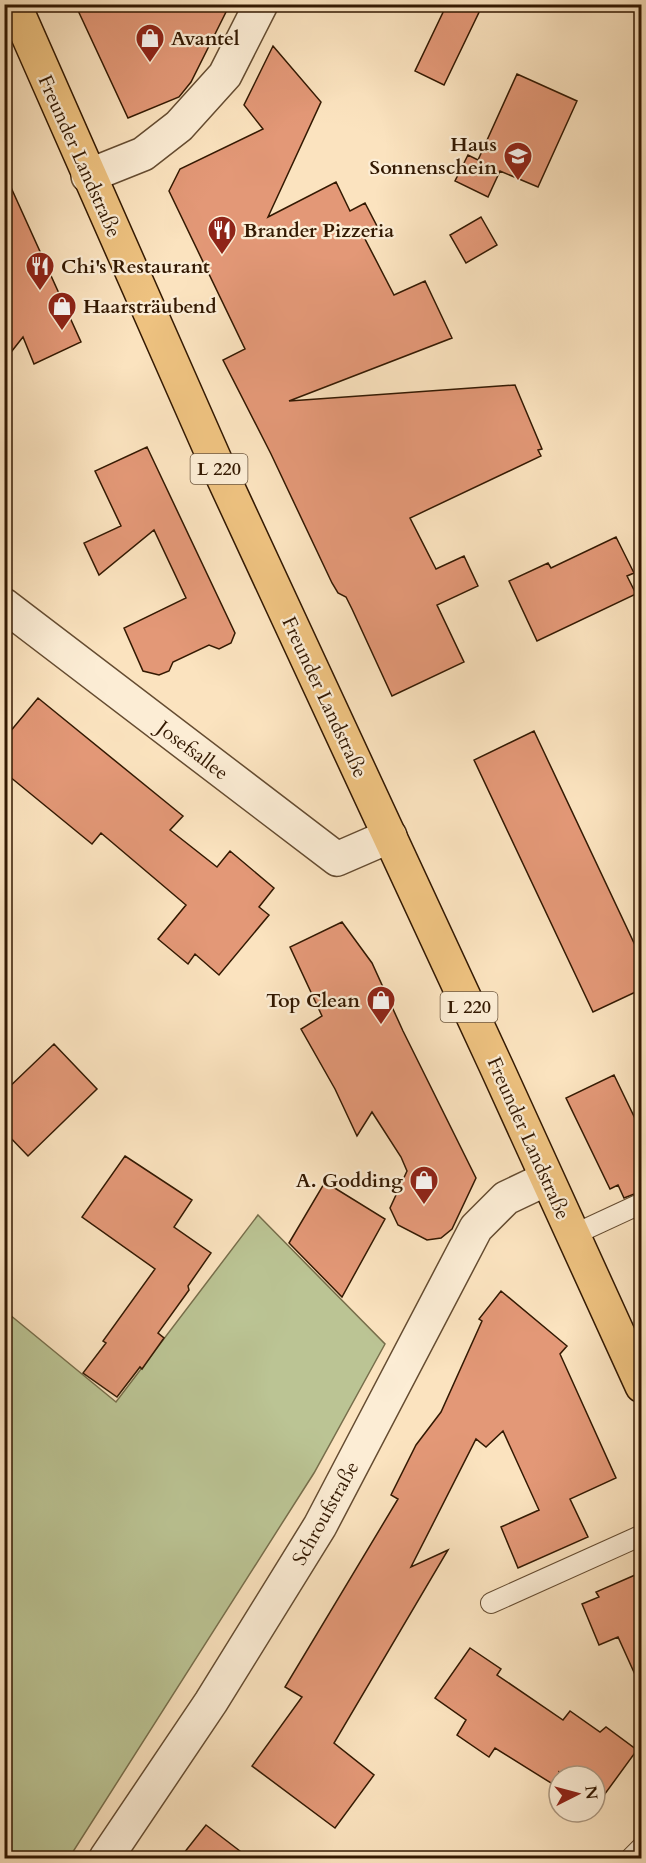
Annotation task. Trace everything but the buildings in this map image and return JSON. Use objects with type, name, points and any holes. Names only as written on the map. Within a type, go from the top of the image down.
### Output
[{"type":"main road","name":"Freunder Landstraße","points":[[14,4],[215,460],[642,1386]]},
{"type":"street","points":[[88,176],[142,154],[179,126],[225,75],[261,4]]},
{"type":"street","name":"Josefsallee","points":[[4,605],[337,858],[390,836]]},
{"type":"street","name":"Schroufstraße","points":[[106,1858],[211,1702],[320,1526],[476,1228],[506,1198],[546,1179]]},
{"type":"lane","points":[[573,1235],[642,1203]]},
{"type":"lane","points":[[491,1603],[642,1535]]},
{"type":"lane","points":[[631,1858],[642,1847]]},
{"type":"green space","points":[[258,1215],[385,1344],[314,1473],[69,1858],[5,1858],[4,1310],[116,1402]]},
{"type":"place","name":"Avantel","points":[[150,64]]},
{"type":"place","name":"Haus Sonnenschein","points":[[518,182]]},
{"type":"place","name":"Brander Pizzeria","points":[[222,256]]},
{"type":"place","name":"Chi's Restaurant","points":[[40,292]]},
{"type":"place","name":"Haarsträubend","points":[[62,332]]},
{"type":"place","name":"Top Clean","points":[[381,1026]]},
{"type":"place","name":"A. Godding","points":[[424,1206]]}]
